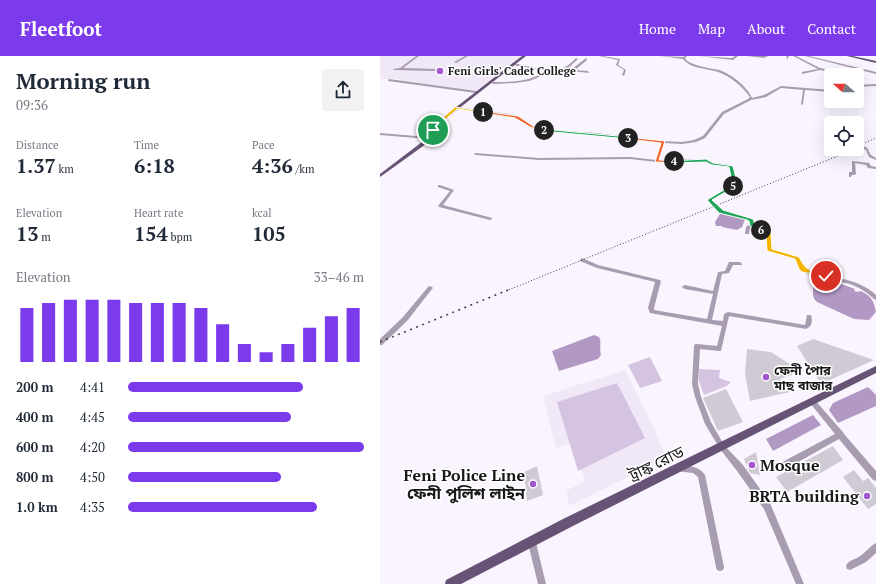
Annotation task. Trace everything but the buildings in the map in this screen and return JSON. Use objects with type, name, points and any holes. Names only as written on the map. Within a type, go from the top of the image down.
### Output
[{"type":"main road","points":[[380,176],[419,148],[438,124],[456,108],[524,56]]},
{"type":"main road","points":[[850,56],[876,62]]},
{"type":"main road","name":"ট্রাঙ্ক রোড","points":[[450,584],[876,369]]},
{"type":"street","points":[[400,70],[418,56]]},
{"type":"street","points":[[455,62],[467,56]]},
{"type":"street","points":[[600,56],[619,60],[617,65],[625,70],[623,75]]},
{"type":"street","points":[[661,56],[685,57],[688,64],[715,70],[727,75],[750,95],[749,100]]},
{"type":"street","points":[[700,56],[733,59],[737,56]]},
{"type":"street","points":[[748,56],[767,56]]},
{"type":"street","points":[[794,56],[824,71]]},
{"type":"street","points":[[806,56],[876,73]]},
{"type":"street","points":[[563,69],[577,59]]},
{"type":"street","points":[[573,70],[586,59]]},
{"type":"street","points":[[513,64],[548,70],[563,69],[588,72]]},
{"type":"street","points":[[394,69],[435,70]]},
{"type":"street","points":[[493,83],[513,83],[541,76],[548,70]]},
{"type":"street","points":[[803,73],[820,70]]},
{"type":"street","points":[[389,80],[476,92]]},
{"type":"street","points":[[864,86],[876,86]]},
{"type":"street","points":[[456,108],[509,115],[521,119],[532,126],[550,131],[602,134],[682,143],[699,139],[723,114],[749,100],[765,96],[780,87],[824,90]]},
{"type":"street","points":[[802,104],[804,89]]},
{"type":"street","points":[[380,134],[428,138]]},
{"type":"street","points":[[657,161],[663,142]]},
{"type":"street","points":[[864,147],[867,149],[870,156],[876,159]]},
{"type":"street","points":[[476,154],[540,159],[630,158],[657,161],[706,160],[712,164],[732,167],[734,182],[733,186],[712,197],[710,200],[725,214],[751,220],[752,224],[756,228],[769,233],[769,250],[797,258],[801,268],[804,271],[854,284],[868,291],[876,298]]},
{"type":"street","points":[[850,176],[850,173],[854,174],[853,162],[868,164],[868,167],[876,168]]},
{"type":"street","points":[[439,186],[452,190],[440,206],[490,219]]},
{"type":"street","points":[[747,233],[749,225],[752,224]]},
{"type":"street","points":[[582,260],[597,266],[658,281],[650,308],[652,312],[725,324]]},
{"type":"street","points":[[709,321],[720,272],[727,272],[731,263],[740,264]]},
{"type":"street","points":[[685,287],[716,293]]},
{"type":"street","points":[[380,343],[405,319],[430,288]]},
{"type":"street","points":[[800,584],[767,506],[722,446],[708,424],[695,384],[697,346],[719,349],[726,316],[728,314],[806,327],[808,326],[809,317]]},
{"type":"street","points":[[812,401],[876,477]]},
{"type":"street","points":[[784,466],[814,448],[828,443],[841,434]]},
{"type":"street","points":[[679,468],[694,470],[701,475],[720,567]]},
{"type":"street","points":[[532,543],[542,584]]},
{"type":"street","points":[[850,566],[863,559],[876,547]]},
{"type":"shaded area","name":"Feni Girls' Cadet College","points":[[380,56],[522,56],[475,92],[400,82],[403,79],[380,79]]},
{"type":"shaded area","points":[[720,214],[745,219],[742,227],[737,230],[716,226],[715,222]]},
{"type":"shaded area","points":[[814,279],[833,281],[855,289],[854,291],[860,291],[867,294],[874,305],[876,312],[869,320],[854,319],[817,302],[813,295]]},
{"type":"shaded area","points":[[594,335],[599,337],[600,341],[601,355],[598,359],[559,371],[552,351]]},
{"type":"shaded area","points":[[650,357],[662,381],[640,388],[628,365]]},
{"type":"shaded area","points":[[699,369],[720,370],[719,378],[731,382],[727,386],[704,395],[699,381]]},
{"type":"shaded area","points":[[625,370],[653,426],[666,458],[569,506],[566,491],[585,481],[573,443],[556,448],[543,396]]},
{"type":"shaded area","points":[[617,383],[645,438],[578,471],[557,402]]},
{"type":"shaded area","points":[[868,387],[876,395],[876,406],[838,423],[829,410],[833,403]]},
{"type":"shaded area","points":[[813,415],[821,425],[773,451],[766,439]]},
{"type":"railway","points":[[864,143],[876,138]]},
{"type":"railway","points":[[506,291],[838,156]]},
{"type":"railway","points":[[380,342],[508,290]]},
{"type":"place","name":"Feni Girls' Cadet College","points":[[440,71]]},
{"type":"place","name":"ফেনী পৈার মাছ বাজার","points":[[766,377]]},
{"type":"place","name":"Mosque","points":[[752,465]]},
{"type":"place","name":"Feni Police Line ফেনী পুলিশ লাইন","points":[[533,484]]},
{"type":"place","name":"BRTA building","points":[[867,496]]},
{"type":"route","points":[[433,130],[456,108],[475,110],[509,115],[521,119],[532,126],[550,131],[596,134],[663,142],[657,161],[706,160],[712,164],[730,166],[732,167],[734,182],[733,186],[712,197],[710,200],[721,212],[749,219],[751,220],[752,225],[756,228],[769,233],[769,250],[772,252],[797,258],[801,268],[804,271],[826,276]]}]
